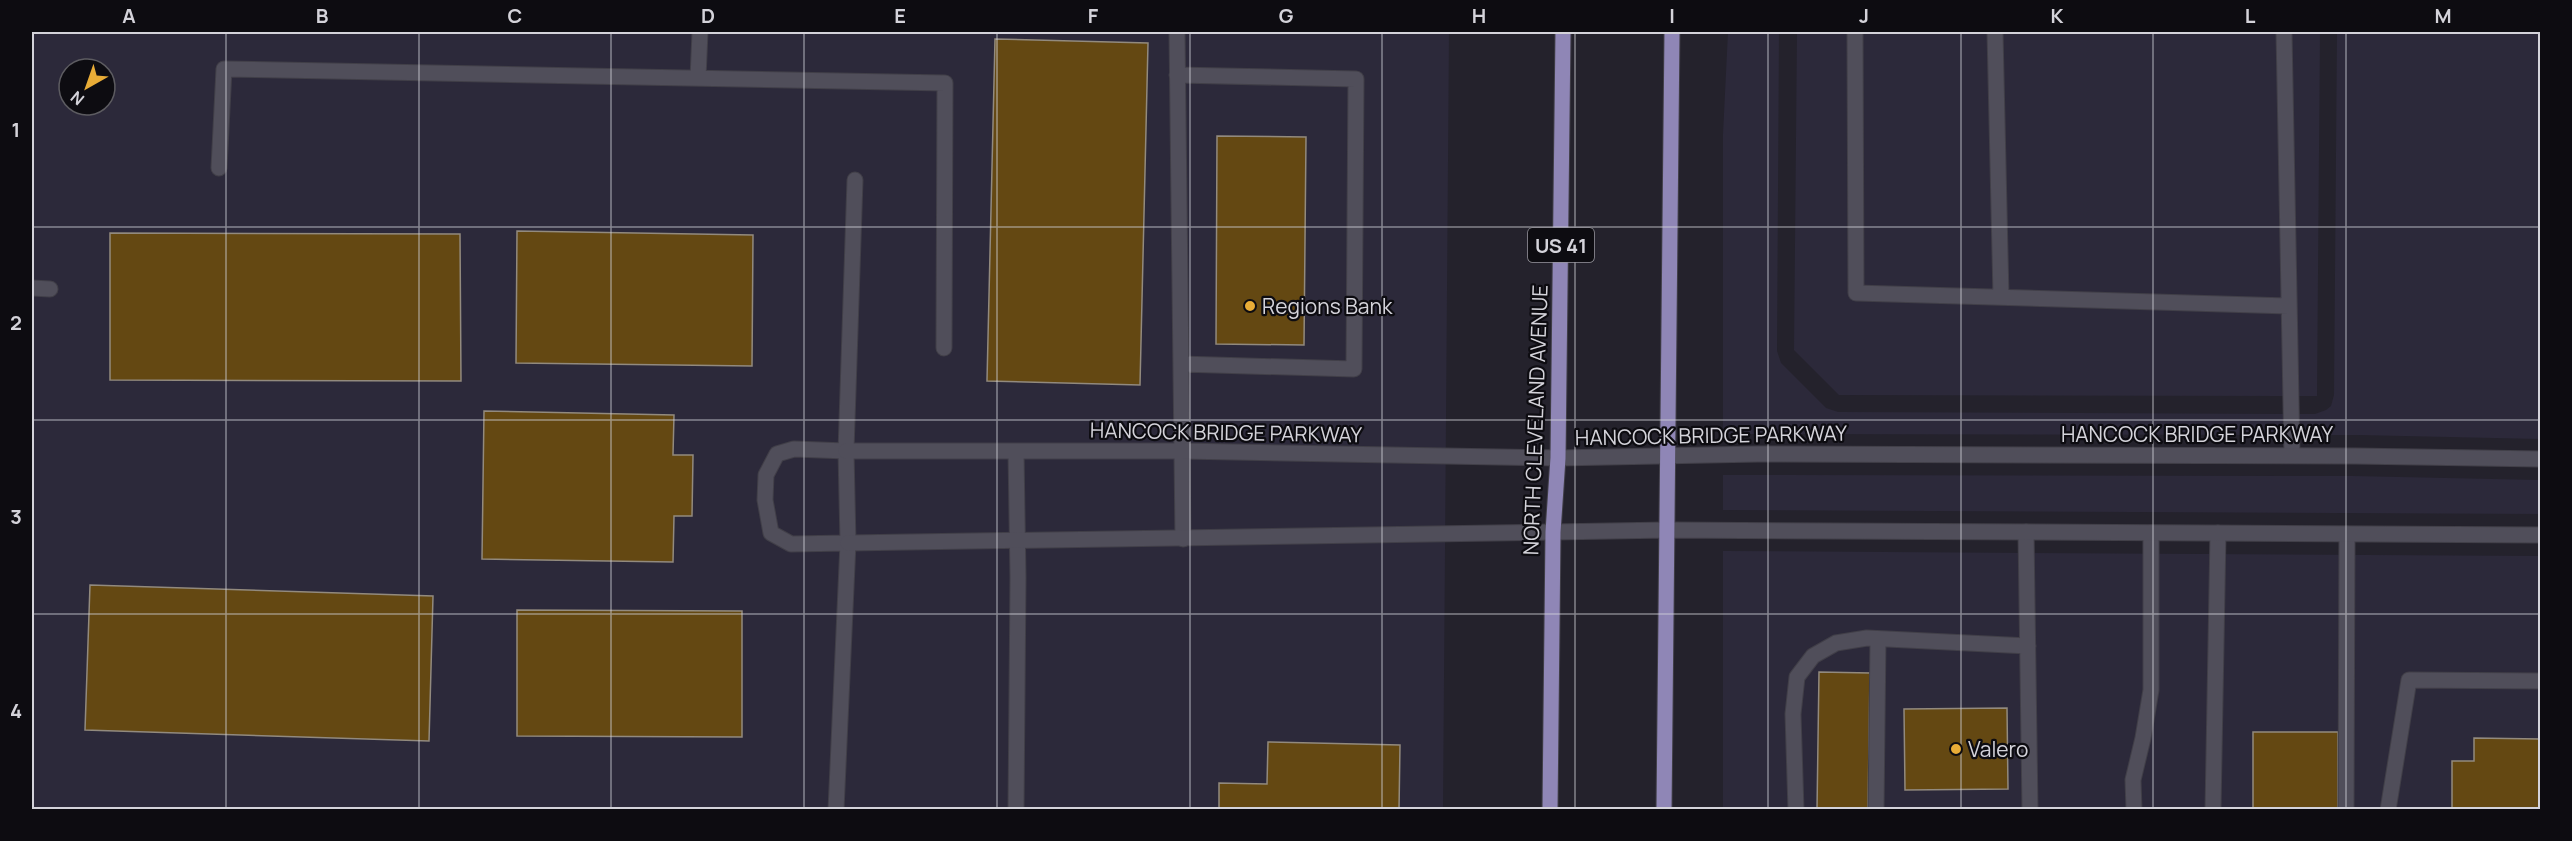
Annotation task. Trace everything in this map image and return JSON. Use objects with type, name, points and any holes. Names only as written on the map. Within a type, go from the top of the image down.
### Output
[{"type":"main road","points":[[698,78],[700,32]]},
{"type":"main road","points":[[1177,32],[1182,539]]},
{"type":"main road","name":"NORTH CLEVELAND AVENUE","points":[[1550,810],[1553,532],[1558,458],[1563,32]]},
{"type":"main road","points":[[1664,810],[1672,32]]},
{"type":"main road","points":[[1856,32],[1856,293],[2289,306]]},
{"type":"main road","points":[[1995,32],[2001,297]]},
{"type":"main road","points":[[2284,32],[2292,455]]},
{"type":"main road","points":[[219,168],[224,69],[945,83],[944,348]]},
{"type":"main road","points":[[1178,75],[1356,79],[1354,369],[1181,364]]},
{"type":"main road","points":[[836,810],[848,543],[846,451],[855,180]]},
{"type":"main road","points":[[32,288],[50,288]]},
{"type":"main road","points":[[846,451],[794,449],[777,454],[766,475],[765,500],[771,533],[791,544],[1667,530],[2541,535]]},
{"type":"main road","name":"HANCOCK BRIDGE PARKWAY","points":[[846,451],[1182,452],[1558,458],[1667,454],[2292,455],[2541,459]]},
{"type":"main road","points":[[1016,452],[1016,810]]},
{"type":"main road","points":[[2026,532],[2030,810]]},
{"type":"main road","points":[[2134,810],[2133,780],[2144,738],[2151,690],[2151,533]]},
{"type":"main road","points":[[2213,810],[2218,533]]},
{"type":"main road","points":[[2346,810],[2347,534]]},
{"type":"main road","points":[[1796,810],[1793,714],[1797,677],[1813,656],[1836,643],[1867,638],[2028,646]]},
{"type":"main road","points":[[1876,810],[1878,639]]},
{"type":"main road","points":[[2388,810],[2409,680],[2541,681]]},
{"type":"shaded area","points":[[32,32],[1449,32],[1443,809],[32,809]]},
{"type":"shaded area","points":[[1728,32],[1779,32],[1777,351],[1781,363],[1826,408],[1838,412],[2315,414],[2331,406],[2334,395],[2337,32],[2540,32],[2540,439],[2358,435],[1723,434],[1723,134]]},
{"type":"shaded area","points":[[1797,32],[2320,32],[2317,396],[1839,395],[1794,350]]},
{"type":"shaded area","points":[[1723,475],[2353,476],[2540,480],[2540,514],[1723,510]]},
{"type":"shaded area","points":[[1723,551],[2540,556],[2540,809],[1723,809]]},
{"type":"building","points":[[995,39],[1148,43],[1140,385],[987,381]]},
{"type":"building","points":[[1217,136],[1306,137],[1304,345],[1216,344]]},
{"type":"building","points":[[517,231],[753,235],[752,366],[516,363]]},
{"type":"building","points":[[110,233],[460,234],[461,381],[110,380]]},
{"type":"building","points":[[484,411],[674,415],[673,455],[693,455],[692,516],[674,516],[673,562],[482,559]]},
{"type":"building","points":[[90,585],[433,596],[429,741],[85,730]]},
{"type":"building","points":[[517,610],[742,611],[742,737],[517,736]]},
{"type":"building","points":[[1819,672],[1870,673],[1868,810],[1817,810]]},
{"type":"building","name":"Valero","points":[[2007,708],[2008,789],[1905,790],[1904,709]]},
{"type":"building","points":[[2253,732],[2338,732],[2338,810],[2253,810]]},
{"type":"building","points":[[2474,738],[2540,739],[2540,810],[2397,810],[2452,809],[2452,761],[2474,761]]},
{"type":"building","points":[[1268,742],[1400,745],[1399,810],[1219,810],[1219,783],[1267,784]]},
{"type":"place","name":"Regions Bank","points":[[1250,306]]},
{"type":"place","name":"Valero","points":[[1956,749]]}]
